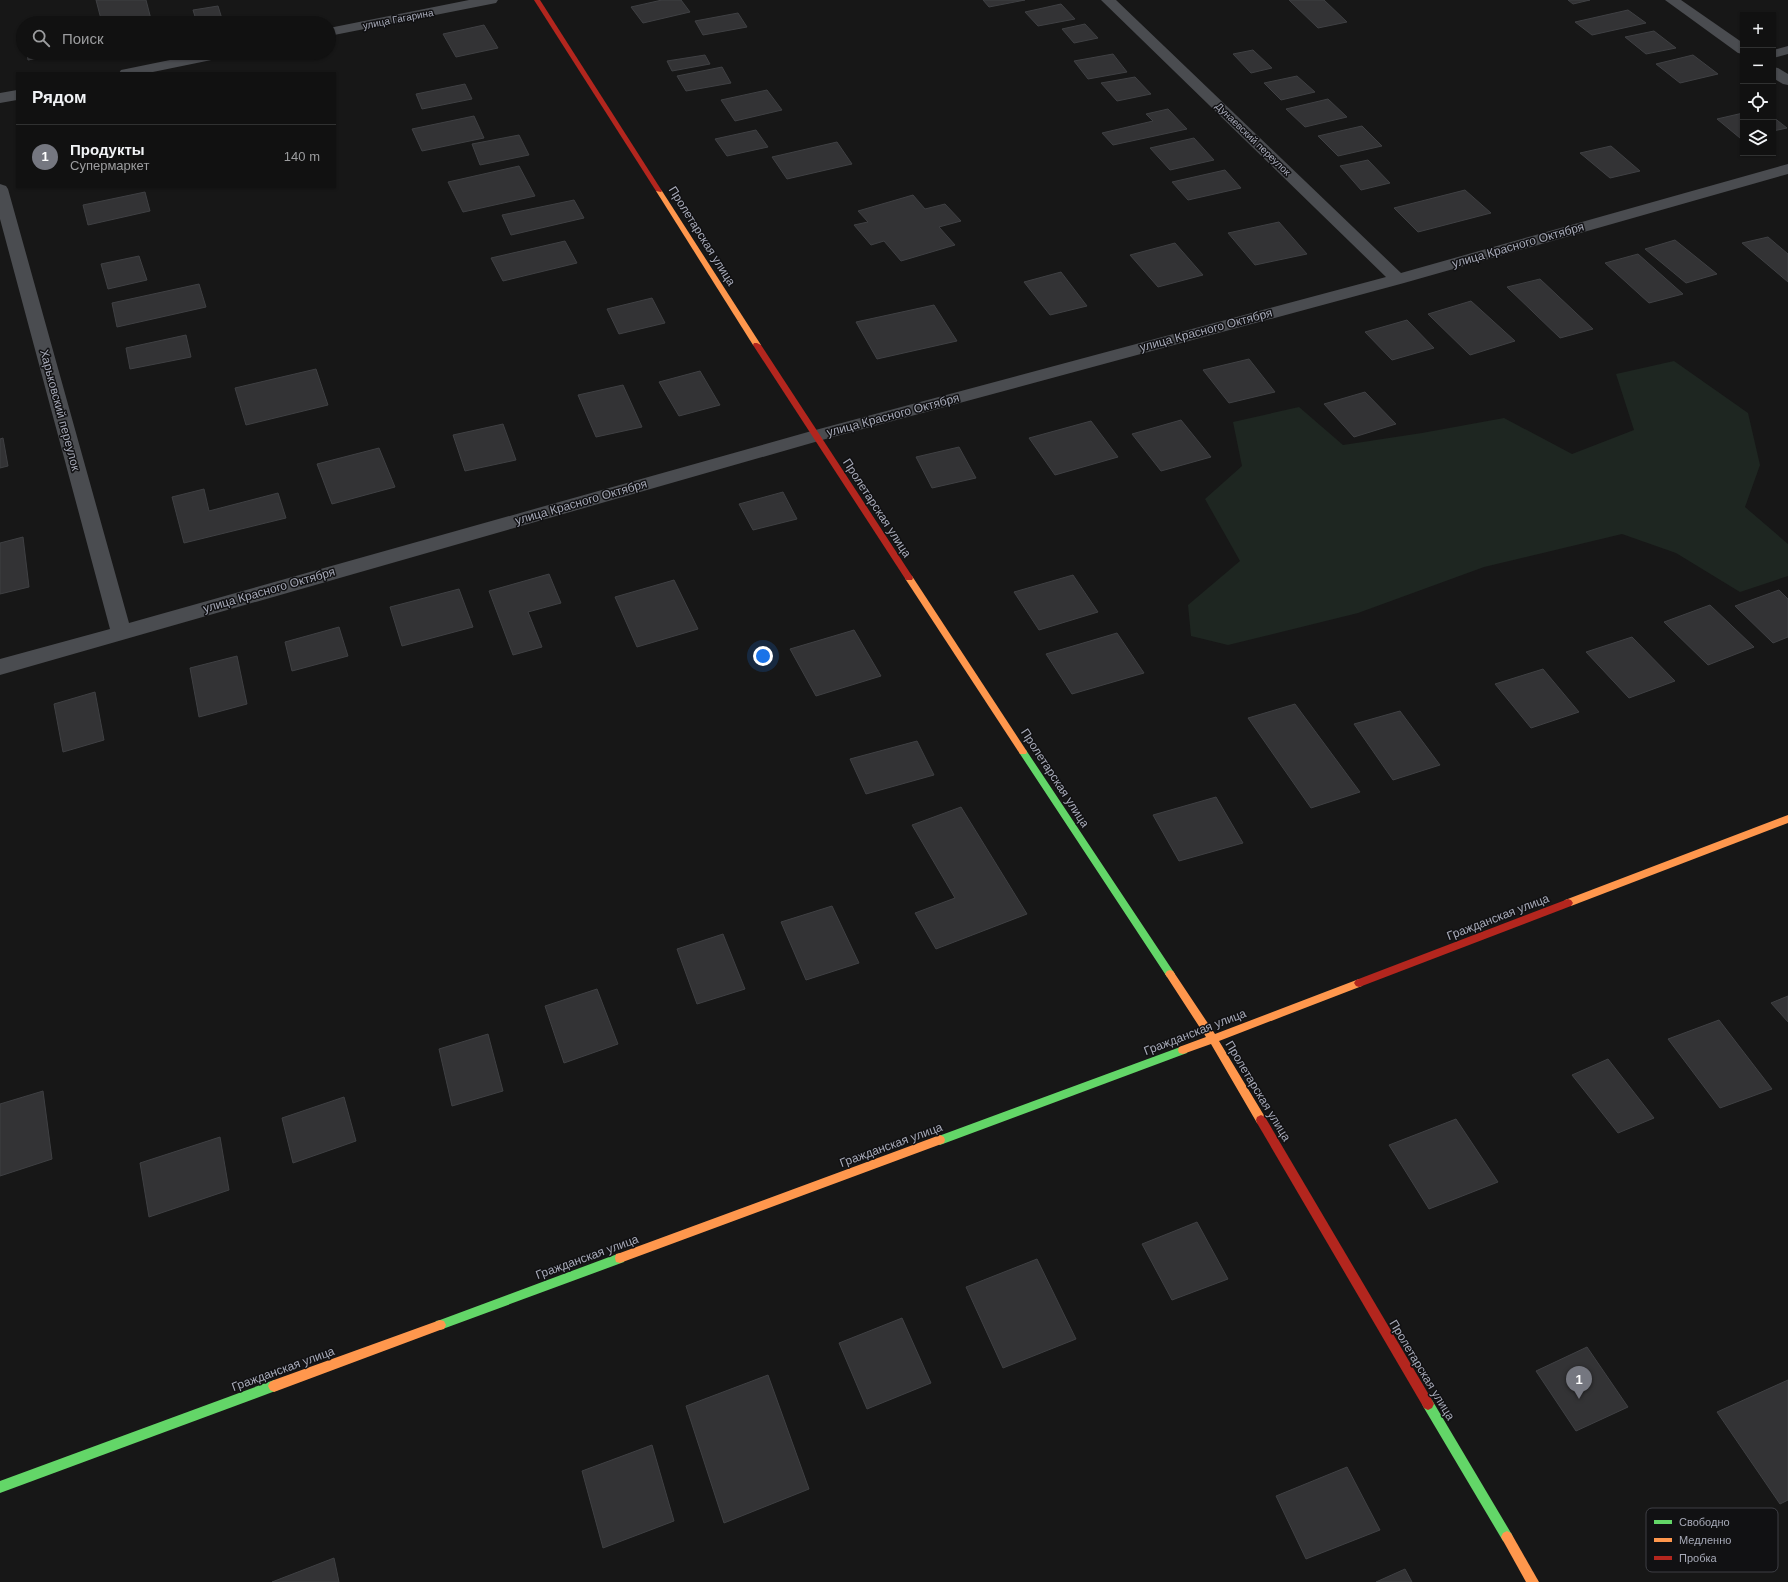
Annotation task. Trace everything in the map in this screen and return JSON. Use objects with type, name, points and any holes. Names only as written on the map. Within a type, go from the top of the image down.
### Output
[{"type":"street","name":"улица Гагарина","points":[[336,31],[491,0]]},
{"type":"street","name":"Пролетарская улица","points":[[537,0],[815,436],[1213,1039],[1533,1582]]},
{"type":"street","name":"Дунаевский переулок","points":[[1108,0],[1398,279]]},
{"type":"street","points":[[1672,0],[1740,48]]},
{"type":"street","points":[[1776,53],[1788,50]]},
{"type":"street","points":[[131,72],[191,60]]},
{"type":"street","points":[[1776,73],[1788,81]]},
{"type":"street","points":[[0,98],[16,95]]},
{"type":"street","name":"улица Красного Октября","points":[[0,666],[815,436],[1398,279],[1788,169]]},
{"type":"street","name":"Харьковский переулок","points":[[0,189],[121,632]]},
{"type":"street","name":"Гражданская улица","points":[[0,1487],[1213,1039],[1788,819]]},
{"type":"shaded area","points":[[1674,361],[1748,413],[1760,465],[1745,507],[1788,544],[1788,576],[1740,592],[1676,553],[1622,534],[1484,567],[1358,613],[1228,645],[1191,636],[1188,605],[1240,561],[1205,499],[1242,466],[1233,422],[1299,407],[1343,445],[1422,433],[1504,418],[1572,454],[1634,430],[1616,374]]},
{"type":"building","points":[[96,0],[146,0],[150,16],[100,16]]},
{"type":"building","points":[[662,0],[681,0],[690,12],[643,23],[631,7]]},
{"type":"building","points":[[983,0],[1025,0],[989,7]]},
{"type":"building","points":[[1289,0],[1324,0],[1347,22],[1318,28]]},
{"type":"building","points":[[1568,0],[1590,0],[1573,4]]},
{"type":"building","points":[[1061,4],[1075,19],[1038,26],[1025,12]]},
{"type":"building","points":[[218,6],[221,16],[195,16],[193,10]]},
{"type":"building","points":[[1628,10],[1646,23],[1592,35],[1575,22]]},
{"type":"building","points":[[738,13],[747,27],[703,35],[695,21]]},
{"type":"building","points":[[1085,24],[1098,38],[1074,43],[1062,29]]},
{"type":"building","points":[[484,25],[498,48],[456,57],[443,34]]},
{"type":"building","points":[[1654,31],[1676,48],[1646,54],[1625,37]]},
{"type":"building","points":[[1253,50],[1272,68],[1251,73],[1233,54]]},
{"type":"building","points":[[1113,54],[1127,72],[1088,79],[1074,61]]},
{"type":"building","points":[[705,55],[710,64],[672,71],[667,61]]},
{"type":"building","points":[[1693,55],[1718,74],[1680,83],[1656,64]]},
{"type":"building","points":[[722,67],[731,83],[686,91],[677,76]]},
{"type":"building","points":[[1297,76],[1315,92],[1281,100],[1264,83]]},
{"type":"building","points":[[1135,77],[1151,94],[1117,101],[1101,83]]},
{"type":"building","points":[[465,84],[472,99],[422,109],[416,94]]},
{"type":"building","points":[[767,90],[782,110],[735,121],[721,100]]},
{"type":"building","points":[[1328,99],[1347,117],[1305,127],[1286,109]]},
{"type":"building","points":[[1168,109],[1187,129],[1113,145],[1102,133],[1153,121],[1146,114]]},
{"type":"building","points":[[1740,114],[1740,138],[1717,119]]},
{"type":"building","points":[[474,116],[484,138],[422,151],[412,129]]},
{"type":"building","points":[[1776,119],[1787,128],[1776,130]]},
{"type":"building","points":[[1362,126],[1382,146],[1338,156],[1318,136]]},
{"type":"building","points":[[756,130],[768,147],[727,156],[715,139]]},
{"type":"building","points":[[519,135],[529,155],[480,165],[472,144]]},
{"type":"building","points":[[1194,138],[1214,160],[1170,170],[1150,148]]},
{"type":"building","points":[[837,142],[852,164],[787,179],[772,157]]},
{"type":"building","points":[[1611,146],[1640,171],[1610,178],[1580,153]]},
{"type":"building","points":[[1368,160],[1390,183],[1361,190],[1340,166]]},
{"type":"building","points":[[519,166],[535,196],[463,212],[448,182]]},
{"type":"building","points":[[1225,170],[1241,188],[1188,200],[1172,182]]},
{"type":"building","points":[[1465,190],[1491,213],[1418,232],[1394,208]]},
{"type":"building","points":[[145,192],[150,211],[88,225],[83,205]]},
{"type":"building","points":[[913,195],[925,209],[945,204],[961,221],[939,227],[955,245],[901,261],[884,241],[871,245],[854,225],[868,222],[858,211]]},
{"type":"building","points":[[574,200],[584,218],[511,235],[502,215]]},
{"type":"building","points":[[1279,222],[1307,254],[1255,265],[1228,233]]},
{"type":"building","points":[[1768,237],[1788,254],[1788,282],[1742,243]]},
{"type":"building","points":[[1675,240],[1717,274],[1686,283],[1645,249]]},
{"type":"building","points":[[565,241],[577,263],[503,281],[491,258]]},
{"type":"building","points":[[1175,243],[1203,275],[1158,287],[1130,255]]},
{"type":"building","points":[[1638,254],[1683,294],[1649,303],[1605,263]]},
{"type":"building","points":[[139,256],[147,280],[108,289],[101,264]]},
{"type":"building","points":[[1061,272],[1087,306],[1050,315],[1024,282]]},
{"type":"building","points":[[1540,279],[1593,329],[1560,338],[1507,287]]},
{"type":"building","points":[[199,284],[206,307],[117,327],[112,303]]},
{"type":"building","points":[[652,298],[665,323],[619,334],[607,309]]},
{"type":"building","points":[[1471,301],[1515,341],[1470,355],[1428,314]]},
{"type":"building","points":[[934,305],[957,341],[877,359],[856,322]]},
{"type":"building","points":[[1407,320],[1434,348],[1392,360],[1365,332]]},
{"type":"building","points":[[186,335],[191,357],[130,369],[126,348]]},
{"type":"building","points":[[1249,359],[1275,392],[1229,403],[1203,370]]},
{"type":"building","points":[[316,369],[328,405],[246,425],[235,388]]},
{"type":"building","points":[[700,371],[720,405],[679,416],[659,382]]},
{"type":"building","points":[[623,385],[642,427],[596,437],[578,395]]},
{"type":"building","points":[[1365,392],[1396,424],[1354,437],[1324,404]]},
{"type":"building","points":[[1181,420],[1211,457],[1161,471],[1132,434]]},
{"type":"building","points":[[1091,421],[1118,457],[1055,475],[1029,438]]},
{"type":"building","points":[[503,424],[516,460],[465,471],[453,435]]},
{"type":"building","points":[[3,438],[8,466],[0,468],[0,439]]},
{"type":"building","points":[[959,447],[976,478],[932,488],[916,457]]},
{"type":"building","points":[[379,448],[395,487],[332,504],[317,464]]},
{"type":"building","points":[[204,489],[209,511],[278,493],[286,518],[184,543],[172,497]]},
{"type":"building","points":[[783,492],[797,519],[753,530],[739,504]]},
{"type":"building","points":[[23,537],[29,587],[0,594],[0,543]]},
{"type":"building","points":[[549,574],[561,603],[528,612],[542,647],[513,655],[489,591]]},
{"type":"building","points":[[1073,575],[1098,612],[1039,630],[1014,592]]},
{"type":"building","points":[[674,580],[698,629],[637,647],[615,597]]},
{"type":"building","points":[[459,589],[473,627],[402,646],[390,607]]},
{"type":"building","points":[[1779,590],[1788,599],[1788,637],[1773,643],[1735,606]]},
{"type":"building","points":[[1710,605],[1754,647],[1708,665],[1664,622]]},
{"type":"building","points":[[339,627],[348,656],[292,671],[285,642]]},
{"type":"building","points":[[854,630],[881,676],[816,696],[790,649]]},
{"type":"building","points":[[1117,633],[1144,673],[1072,694],[1046,654]]},
{"type":"building","points":[[1632,637],[1675,681],[1629,698],[1586,652]]},
{"type":"building","points":[[237,656],[247,704],[199,717],[190,668]]},
{"type":"building","points":[[1543,669],[1579,712],[1531,728],[1495,684]]},
{"type":"building","points":[[95,692],[104,740],[63,752],[54,704]]},
{"type":"building","points":[[1295,704],[1360,792],[1311,808],[1248,718]]},
{"type":"building","points":[[1400,711],[1440,765],[1393,780],[1354,724]]},
{"type":"building","points":[[917,741],[934,775],[866,794],[850,759]]},
{"type":"building","points":[[1216,797],[1243,843],[1179,861],[1153,815]]},
{"type":"building","points":[[961,807],[1027,914],[936,949],[915,913],[955,898],[912,825]]},
{"type":"building","points":[[832,906],[859,963],[806,980],[781,922]]},
{"type":"building","points":[[723,934],[745,989],[697,1004],[677,949]]},
{"type":"building","points":[[597,989],[618,1044],[564,1063],[545,1006]]},
{"type":"building","points":[[1788,996],[1788,1022],[1771,1003]]},
{"type":"building","points":[[1719,1020],[1772,1089],[1720,1108],[1668,1039]]},
{"type":"building","points":[[488,1034],[503,1091],[452,1106],[439,1049]]},
{"type":"building","points":[[1608,1059],[1654,1118],[1618,1133],[1572,1075]]},
{"type":"building","points":[[43,1091],[52,1159],[0,1176],[0,1104]]},
{"type":"building","points":[[344,1097],[356,1141],[293,1163],[282,1118]]},
{"type":"building","points":[[1456,1119],[1498,1182],[1429,1209],[1389,1145]]},
{"type":"building","points":[[220,1137],[229,1190],[149,1217],[140,1163]]},
{"type":"building","points":[[1197,1222],[1228,1279],[1172,1300],[1142,1244]]},
{"type":"building","points":[[1037,1259],[1076,1339],[1003,1368],[966,1287]]},
{"type":"building","points":[[902,1318],[931,1383],[867,1409],[839,1343]]},
{"type":"building","points":[[1587,1347],[1628,1407],[1576,1431],[1536,1371]]},
{"type":"building","points":[[768,1375],[809,1489],[724,1523],[686,1406]]},
{"type":"building","points":[[1788,1380],[1788,1500],[1780,1504],[1717,1412]]},
{"type":"building","points":[[652,1445],[674,1521],[603,1548],[582,1471]]},
{"type":"building","points":[[1347,1467],[1380,1530],[1306,1559],[1276,1496]]},
{"type":"building","points":[[334,1558],[339,1582],[272,1582]]},
{"type":"building","points":[[1405,1569],[1412,1582],[1376,1582]]},
{"type":"traffic: fast","points":[[1023,752],[1170,974]]},
{"type":"traffic: fast","points":[[940,1140],[1183,1050]]},
{"type":"traffic: fast","points":[[440,1325],[620,1258]]},
{"type":"traffic: fast","points":[[0,1487],[274,1386]]},
{"type":"traffic: fast","points":[[1428,1404],[1507,1537]]},
{"type":"traffic: slow","points":[[659,191],[757,345]]},
{"type":"traffic: slow","points":[[909,578],[1023,752]]},
{"type":"traffic: slow","points":[[1568,903],[1788,819]]},
{"type":"traffic: slow","points":[[1170,974],[1213,1039],[1261,1120]]},
{"type":"traffic: slow","points":[[1183,1050],[1359,983]]},
{"type":"traffic: slow","points":[[620,1258],[940,1140]]},
{"type":"traffic: slow","points":[[274,1386],[440,1325]]},
{"type":"traffic: slow","points":[[1507,1537],[1533,1582]]},
{"type":"traffic: jam","points":[[537,0],[659,191]]},
{"type":"traffic: jam","points":[[757,345],[909,578]]},
{"type":"traffic: jam","points":[[1359,983],[1568,903]]},
{"type":"traffic: jam","points":[[1261,1120],[1428,1404]]},
{"type":"place","name":"Продукты","points":[[1579,1399]]}]
